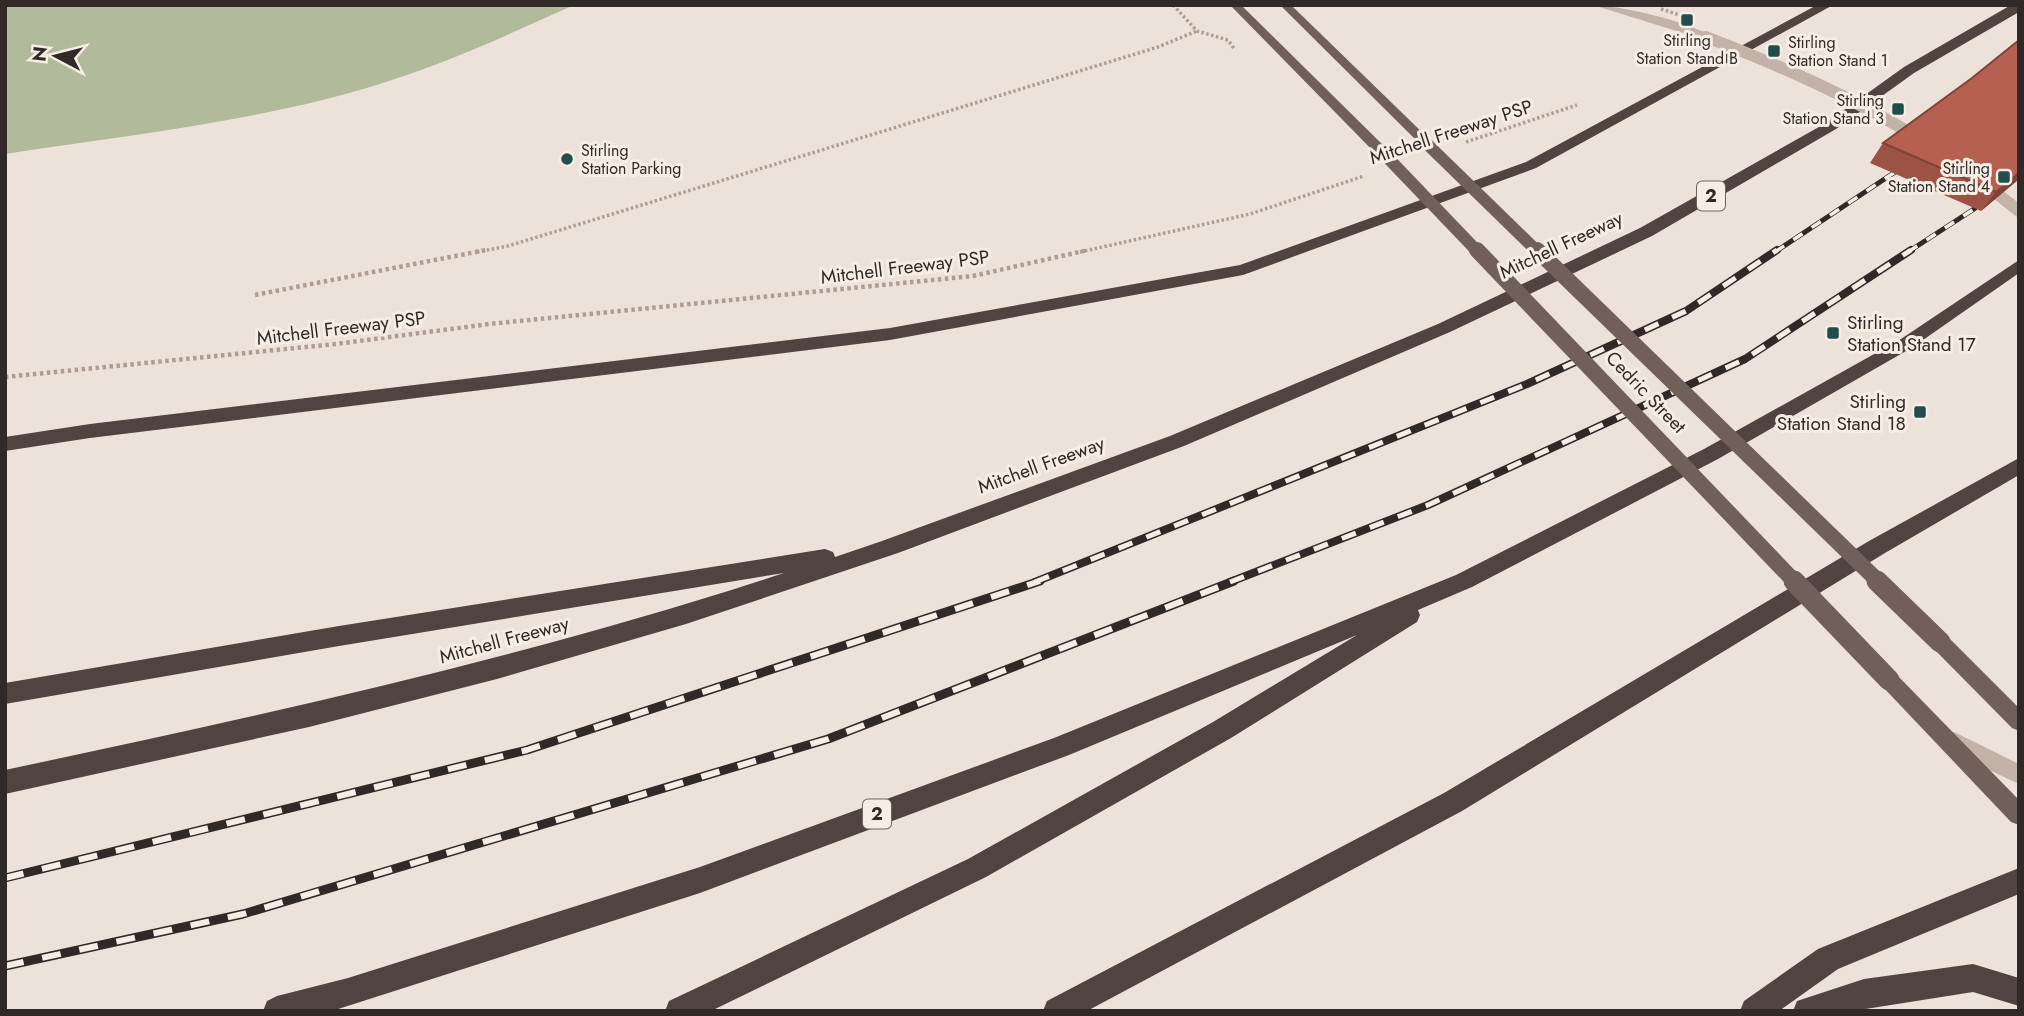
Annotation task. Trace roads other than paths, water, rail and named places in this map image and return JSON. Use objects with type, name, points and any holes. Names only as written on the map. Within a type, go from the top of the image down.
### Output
[{"type":"highway","points":[[5,444],[104,429],[890,334],[1242,271],[1531,165],[1827,5]]},
{"type":"highway","name":"Mitchell Freeway","points":[[5,782],[309,716],[497,669],[685,615],[890,547],[1177,441],[1444,328],[1646,232],[1831,126],[1909,70],[2019,6]]},
{"type":"highway","name":"2","points":[[277,1011],[348,992],[700,880],[1060,747],[1464,581],[1711,454],[1896,350],[2019,265]]},
{"type":"highway","points":[[1057,1011],[1454,802],[1877,547],[2019,465]]},
{"type":"highway","points":[[5,694],[353,634],[890,547]]},
{"type":"highway","points":[[679,1011],[978,868],[1222,730],[1464,581]]},
{"type":"highway","points":[[1754,1011],[1828,959],[2019,881]]},
{"type":"highway","points":[[1807,1011],[1864,993],[1973,978],[2019,992]]},
{"type":"main road","name":"Cedric Street","points":[[1235,5],[1385,156],[2019,815]]},
{"type":"main road","name":"Cedric Street","points":[[1285,5],[2019,722]]},
{"type":"lane","points":[[1598,5],[1651,19],[1761,58],[1852,100],[1933,148]]},
{"type":"lane","points":[[1966,170],[2019,211]]},
{"type":"lane","points":[[1889,680],[1960,746],[2019,774]]},
{"type":"railway","points":[[1775,252],[1910,162]]},
{"type":"railway","points":[[1908,252],[1974,209],[2019,169]]},
{"type":"railway","points":[[1035,582],[1527,384],[1686,311],[1777,250]]},
{"type":"railway","points":[[1230,582],[1428,505],[1745,359],[1911,250]]},
{"type":"railway","points":[[5,878],[527,750],[1040,581]]},
{"type":"railway","points":[[5,966],[243,914],[828,739],[1234,581]]},
{"type":"place","name":"Stirling Station Stand B","points":[[1687,20]]},
{"type":"place","name":"Stirling Station Stand 1","points":[[1774,51]]},
{"type":"place","name":"Stirling Station Stand 3","points":[[1898,109]]},
{"type":"place","name":"Stirling Station Parking","points":[[567,159]]},
{"type":"place","name":"Stirling Station Stand 4","points":[[2004,177]]},
{"type":"place","name":"Stirling Station Stand 17","points":[[1833,333]]},
{"type":"place","name":"Stirling Station Stand 18","points":[[1920,412]]}]
